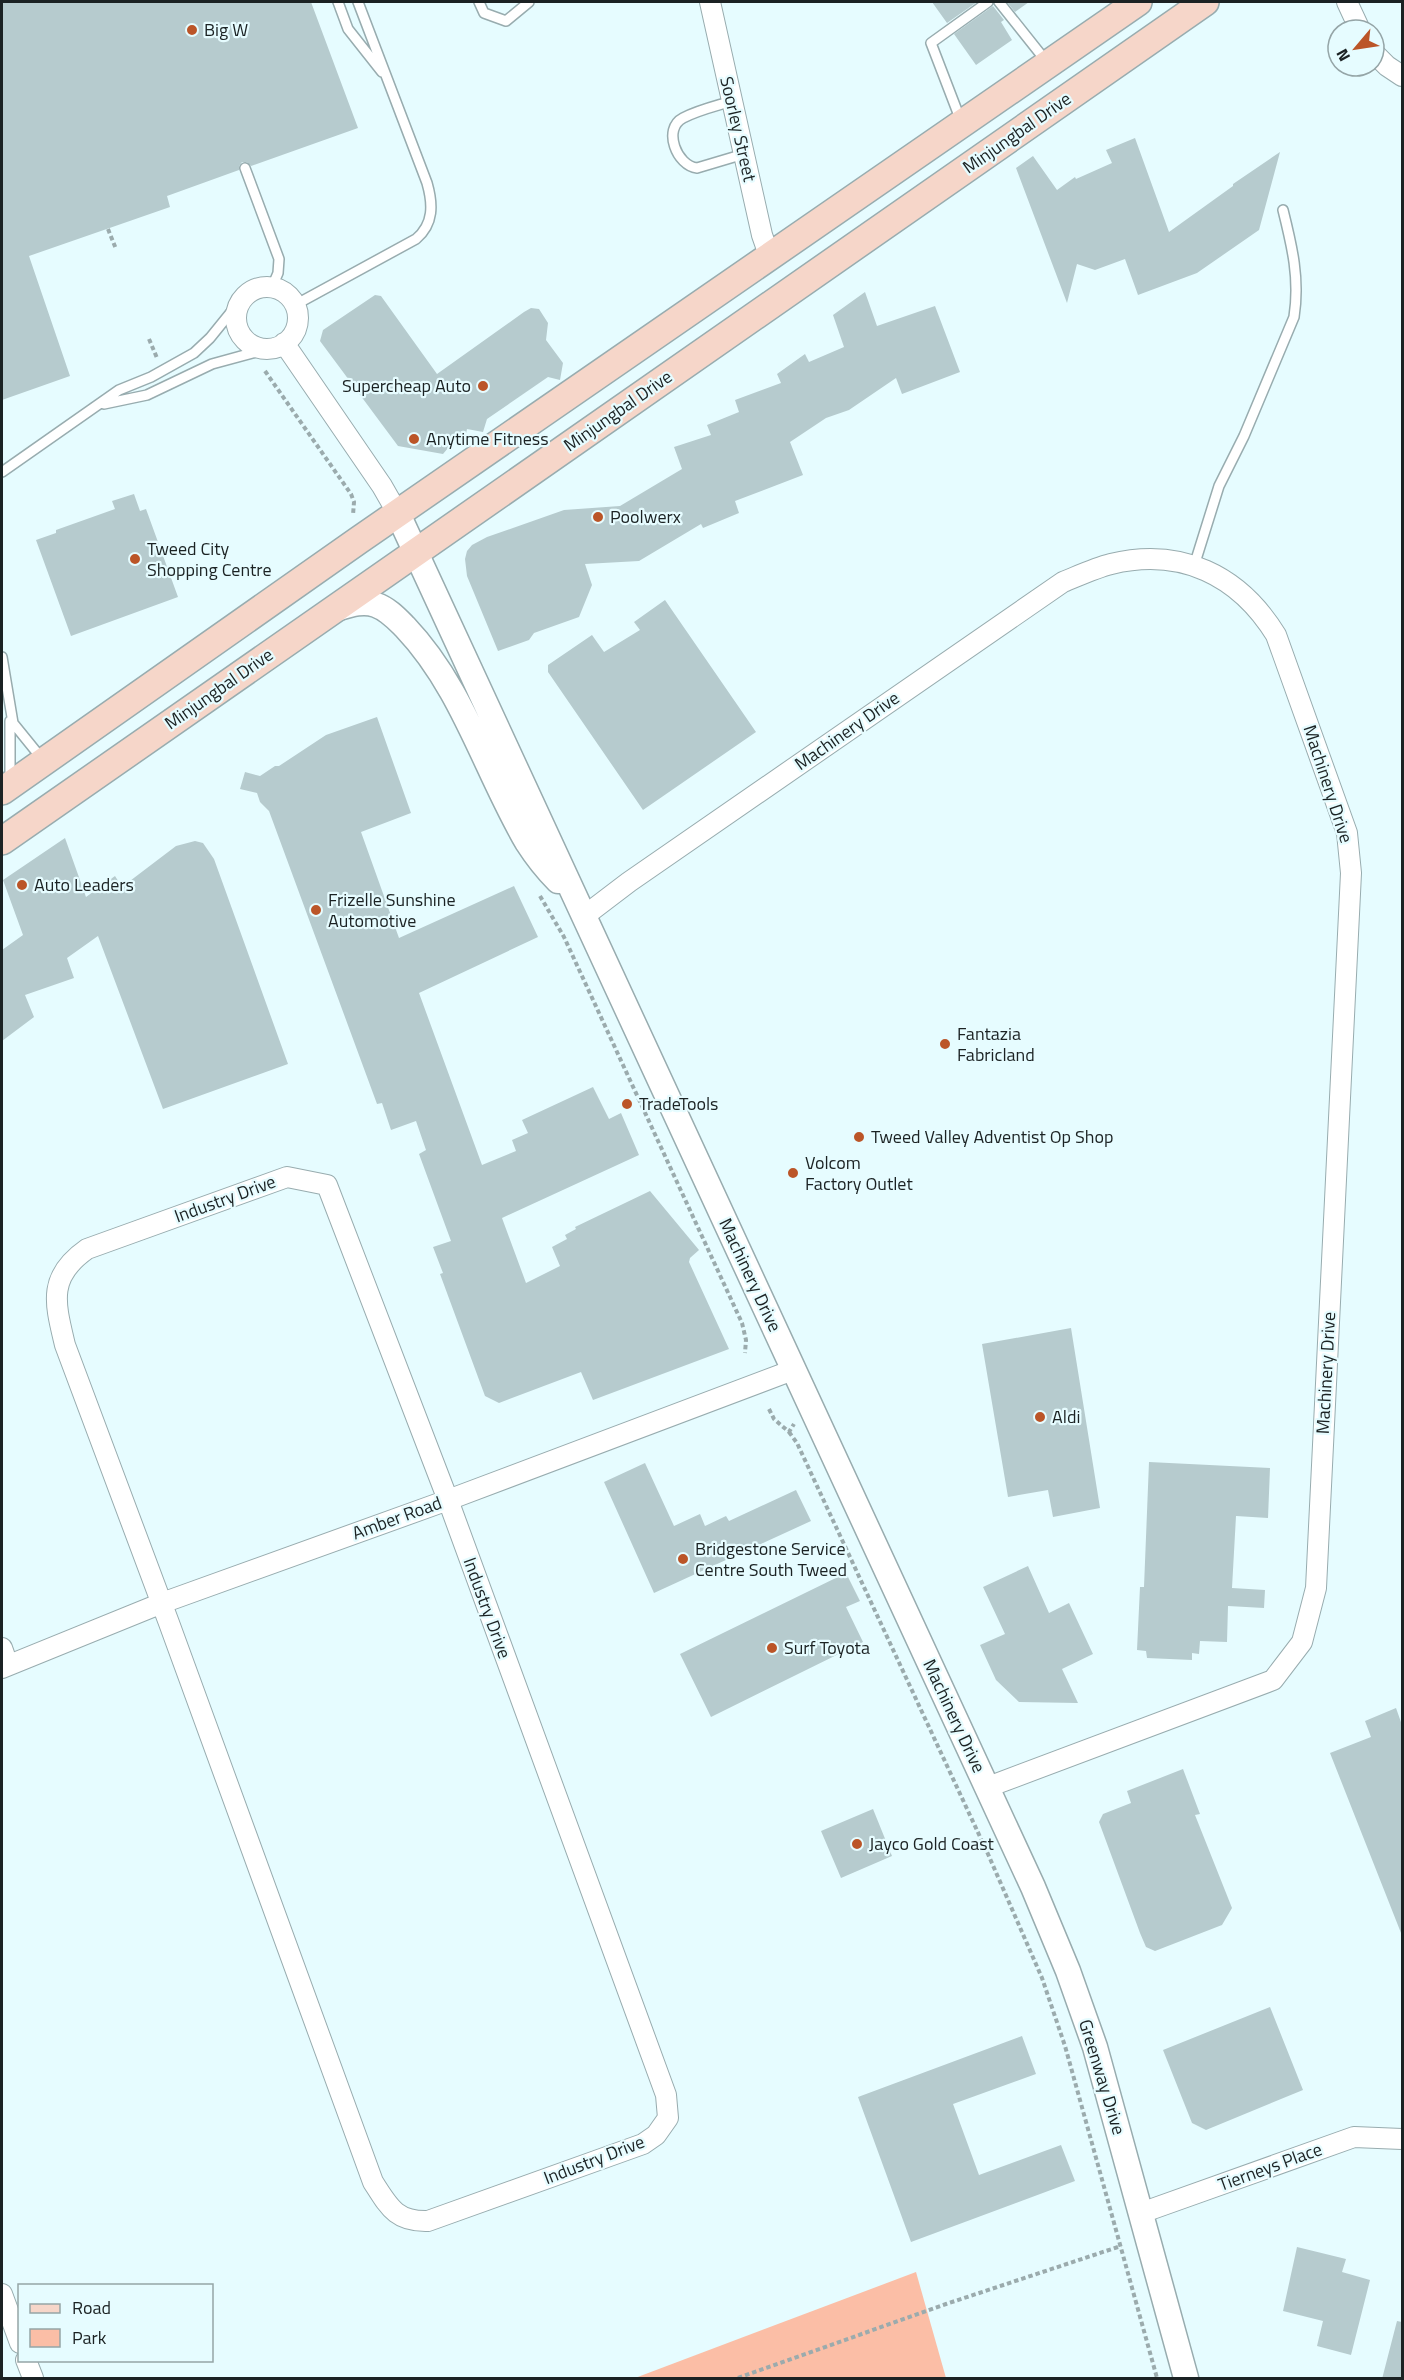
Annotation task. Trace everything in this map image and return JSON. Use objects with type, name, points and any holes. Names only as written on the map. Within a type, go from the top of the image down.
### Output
[{"type":"main road","points":[[6,788],[769,255],[1138,2]]},
{"type":"main road","name":"Minjungbal Drive","points":[[2,841],[1205,2]]},
{"type":"street","name":"Soorley Street","points":[[710,2],[762,235],[769,255]]},
{"type":"street","points":[[1347,2],[1354,18]]},
{"type":"street","points":[[1386,65],[1402,76]]},
{"type":"street","points":[[272,287],[283,291],[295,304],[298,323],[293,335],[276,346],[255,347],[241,335],[236,318],[240,301],[254,289],[272,287]]},
{"type":"street","points":[[276,346],[382,486],[398,514]]},
{"type":"street","name":"Machinery Drive","points":[[398,514],[579,907],[793,1370],[988,1787],[1273,1680],[1302,1642],[1316,1588],[1351,873],[1347,833],[1276,635],[1265,616],[1230,583],[1178,561],[1139,559],[1109,564],[1063,582],[629,882],[579,907]]},
{"type":"street","name":"Machinery Drive","points":[[334,609],[361,603],[375,604],[390,613],[414,637],[452,689],[530,847],[579,907]]},
{"type":"street","name":"Industry Drive","points":[[287,1177],[327,1185],[448,1500],[666,2095],[668,2118],[656,2135],[644,2144],[429,2222],[410,2222],[390,2208],[373,2182],[162,1603],[65,1346],[57,1309],[59,1286],[64,1268],[87,1249],[287,1177]]},
{"type":"street","name":"Amber Road","points":[[4,1660],[448,1500],[793,1370]]},
{"type":"street","name":"Greenway Drive","points":[[988,1787],[1068,1971],[1095,2047],[1186,2379]]},
{"type":"street","name":"Tierneys Place","points":[[1141,2213],[1354,2137],[1402,2139]]},
{"type":"street","points":[[2,2294],[18,2338]]},
{"type":"street","points":[[26,2362],[33,2379]]},
{"type":"lane","points":[[338,2],[348,29],[388,79]]},
{"type":"lane","points":[[295,304],[411,242],[419,237],[429,222],[432,205],[427,183],[358,2]]},
{"type":"lane","points":[[479,2],[484,13],[506,21],[529,2]]},
{"type":"lane","points":[[962,123],[931,43],[988,2]]},
{"type":"lane","points":[[999,2],[1048,64]]},
{"type":"lane","points":[[732,101],[681,118],[676,126],[677,156],[690,167],[698,168],[744,154]]},
{"type":"lane","points":[[245,168],[279,259],[278,273],[272,287]]},
{"type":"lane","points":[[1194,566],[1219,486],[1244,436],[1294,317],[1297,297],[1296,264],[1283,210]]},
{"type":"lane","points":[[2,472],[128,386],[151,377],[194,353],[210,338],[240,301]]},
{"type":"lane","points":[[90,410],[104,404],[141,397],[212,364],[276,346]]},
{"type":"lane","points":[[2,657],[7,712],[6,788]]},
{"type":"lane","points":[[7,712],[21,735],[44,761]]},
{"type":"path","points":[[108,229],[116,249]]},
{"type":"path","points":[[149,339],[157,359]]},
{"type":"path","points":[[265,371],[351,494],[354,502],[353,519]]},
{"type":"path","points":[[536,888],[564,937],[742,1323],[746,1340],[745,1353]]},
{"type":"path","points":[[769,1409],[774,1419],[789,1432],[797,1443],[988,1854],[1038,1969],[1065,2046],[1157,2379]]},
{"type":"path","points":[[789,1432],[794,1424]]},
{"type":"path","points":[[738,2379],[946,2304],[1121,2246]]},
{"type":"green space","points":[[916,2272],[946,2378],[635,2378]]},
{"type":"building","points":[[2,2],[311,2],[358,128],[251,166],[247,162],[242,162],[239,170],[167,196],[170,207],[29,256],[70,376],[2,400]]},
{"type":"building","points":[[932,2],[977,2],[947,23]]},
{"type":"building","points":[[1007,2],[1029,2],[1015,12]]},
{"type":"building","points":[[993,6],[1004,20],[1001,22],[1012,40],[976,65],[954,34]]},
{"type":"building","points":[[1135,138],[1169,232],[1280,152],[1259,230],[1197,273],[1138,295],[1125,259],[1095,270],[1077,264],[1067,303],[1016,168],[1033,156],[1057,190],[1075,177],[1076,179],[1112,163],[1106,150]]},
{"type":"building","points":[[865,292],[877,326],[935,306],[960,372],[902,394],[896,378],[849,410],[826,418],[790,442],[803,475],[735,501],[739,513],[703,528],[701,524],[639,561],[585,564],[592,585],[579,617],[534,633],[529,640],[498,651],[467,576],[465,559],[472,545],[487,537],[564,510],[620,506],[682,469],[674,447],[711,435],[707,425],[739,412],[735,400],[781,383],[777,374],[805,354],[809,362],[844,347],[833,315]]},
{"type":"building","points":[[375,295],[381,296],[437,374],[524,312],[531,308],[539,309],[548,323],[546,340],[563,363],[560,380],[548,377],[487,419],[483,432],[467,429],[463,447],[453,442],[443,454],[398,446],[320,341],[323,330]]},
{"type":"building","points":[[134,494],[140,511],[146,509],[178,597],[71,636],[36,540],[56,533],[56,530],[115,509],[112,501]]},
{"type":"building","points":[[665,600],[756,732],[643,810],[548,672],[548,665],[592,635],[604,652],[640,630],[634,622]]},
{"type":"building","points":[[377,717],[411,813],[361,832],[399,938],[514,886],[538,937],[419,993],[482,1165],[516,1151],[512,1140],[528,1133],[522,1120],[593,1087],[609,1119],[621,1113],[639,1155],[502,1218],[526,1283],[560,1266],[552,1247],[567,1239],[565,1235],[576,1229],[575,1227],[650,1191],[699,1250],[689,1262],[729,1349],[593,1400],[581,1372],[499,1403],[485,1396],[440,1274],[443,1273],[433,1247],[451,1241],[419,1154],[426,1150],[416,1121],[391,1130],[382,1103],[377,1104],[269,811],[260,802],[257,793],[240,789],[245,772],[260,776],[326,735]]},
{"type":"building","points":[[65,838],[86,897],[115,876],[122,887],[176,846],[195,841],[203,843],[214,859],[288,1064],[163,1109],[98,936],[67,958],[74,978],[25,995],[34,1017],[2,1041],[2,950],[23,935],[3,880]]},
{"type":"building","name":"Aldi","points":[[1071,1328],[1100,1508],[1053,1517],[1048,1490],[1008,1497],[982,1344]]},
{"type":"building","points":[[1149,1462],[1270,1468],[1268,1518],[1236,1516],[1232,1588],[1265,1590],[1264,1608],[1228,1606],[1227,1642],[1200,1641],[1199,1654],[1192,1653],[1192,1660],[1147,1658],[1146,1651],[1137,1650],[1140,1587],[1144,1587]]},
{"type":"building","name":"Bridgestone Service Centre South Tweed","points":[[645,1463],[674,1526],[700,1514],[705,1526],[726,1516],[729,1521],[796,1490],[811,1521],[654,1593],[604,1482]]},
{"type":"building","points":[[1028,1566],[1049,1613],[1069,1603],[1093,1654],[1062,1669],[1078,1703],[1019,1702],[996,1680],[980,1645],[1005,1634],[983,1587]]},
{"type":"building","name":"Surf Toyota","points":[[846,1573],[860,1601],[846,1607],[863,1642],[711,1717],[680,1654]]},
{"type":"building","points":[[1396,1708],[1402,1725],[1401,1933],[1330,1753],[1371,1737],[1365,1721]]},
{"type":"building","points":[[1183,1769],[1200,1814],[1195,1815],[1232,1908],[1222,1925],[1155,1951],[1146,1947],[1099,1822],[1103,1814],[1131,1803],[1127,1791]]},
{"type":"building","name":"Jayco Gold Coast","points":[[873,1809],[892,1856],[841,1878],[821,1831]]},
{"type":"building","points":[[1270,2007],[1303,2090],[1206,2130],[1192,2123],[1163,2050]]},
{"type":"building","points":[[1022,2036],[1036,2074],[953,2104],[979,2175],[1061,2145],[1075,2181],[911,2242],[858,2097]]},
{"type":"building","points":[[1297,2247],[1346,2259],[1342,2272],[1370,2280],[1351,2355],[1317,2346],[1323,2321],[1283,2311]]},
{"type":"building","points":[[1397,2321],[1402,2322],[1402,2379],[1382,2379]]},
{"type":"place","name":"Big W","points":[[192,30]]},
{"type":"place","name":"Supercheap Auto","points":[[483,386]]},
{"type":"place","name":"Anytime Fitness","points":[[414,439]]},
{"type":"place","name":"Poolwerx","points":[[598,517]]},
{"type":"place","name":"Tweed City Shopping Centre","points":[[135,559]]},
{"type":"place","name":"Auto Leaders","points":[[22,885]]},
{"type":"place","name":"Frizelle Sunshine Automotive","points":[[316,910]]},
{"type":"place","name":"Fantazia Fabricland","points":[[945,1044]]},
{"type":"place","name":"TradeTools","points":[[627,1104]]},
{"type":"place","name":"Tweed Valley Adventist Op Shop","points":[[859,1137]]},
{"type":"place","name":"Volcom Factory Outlet","points":[[793,1173]]},
{"type":"place","name":"Aldi","points":[[1040,1417]]},
{"type":"place","name":"Bridgestone Service Centre South Tweed","points":[[683,1559]]},
{"type":"place","name":"Surf Toyota","points":[[772,1648]]},
{"type":"place","name":"Jayco Gold Coast","points":[[857,1844]]}]
